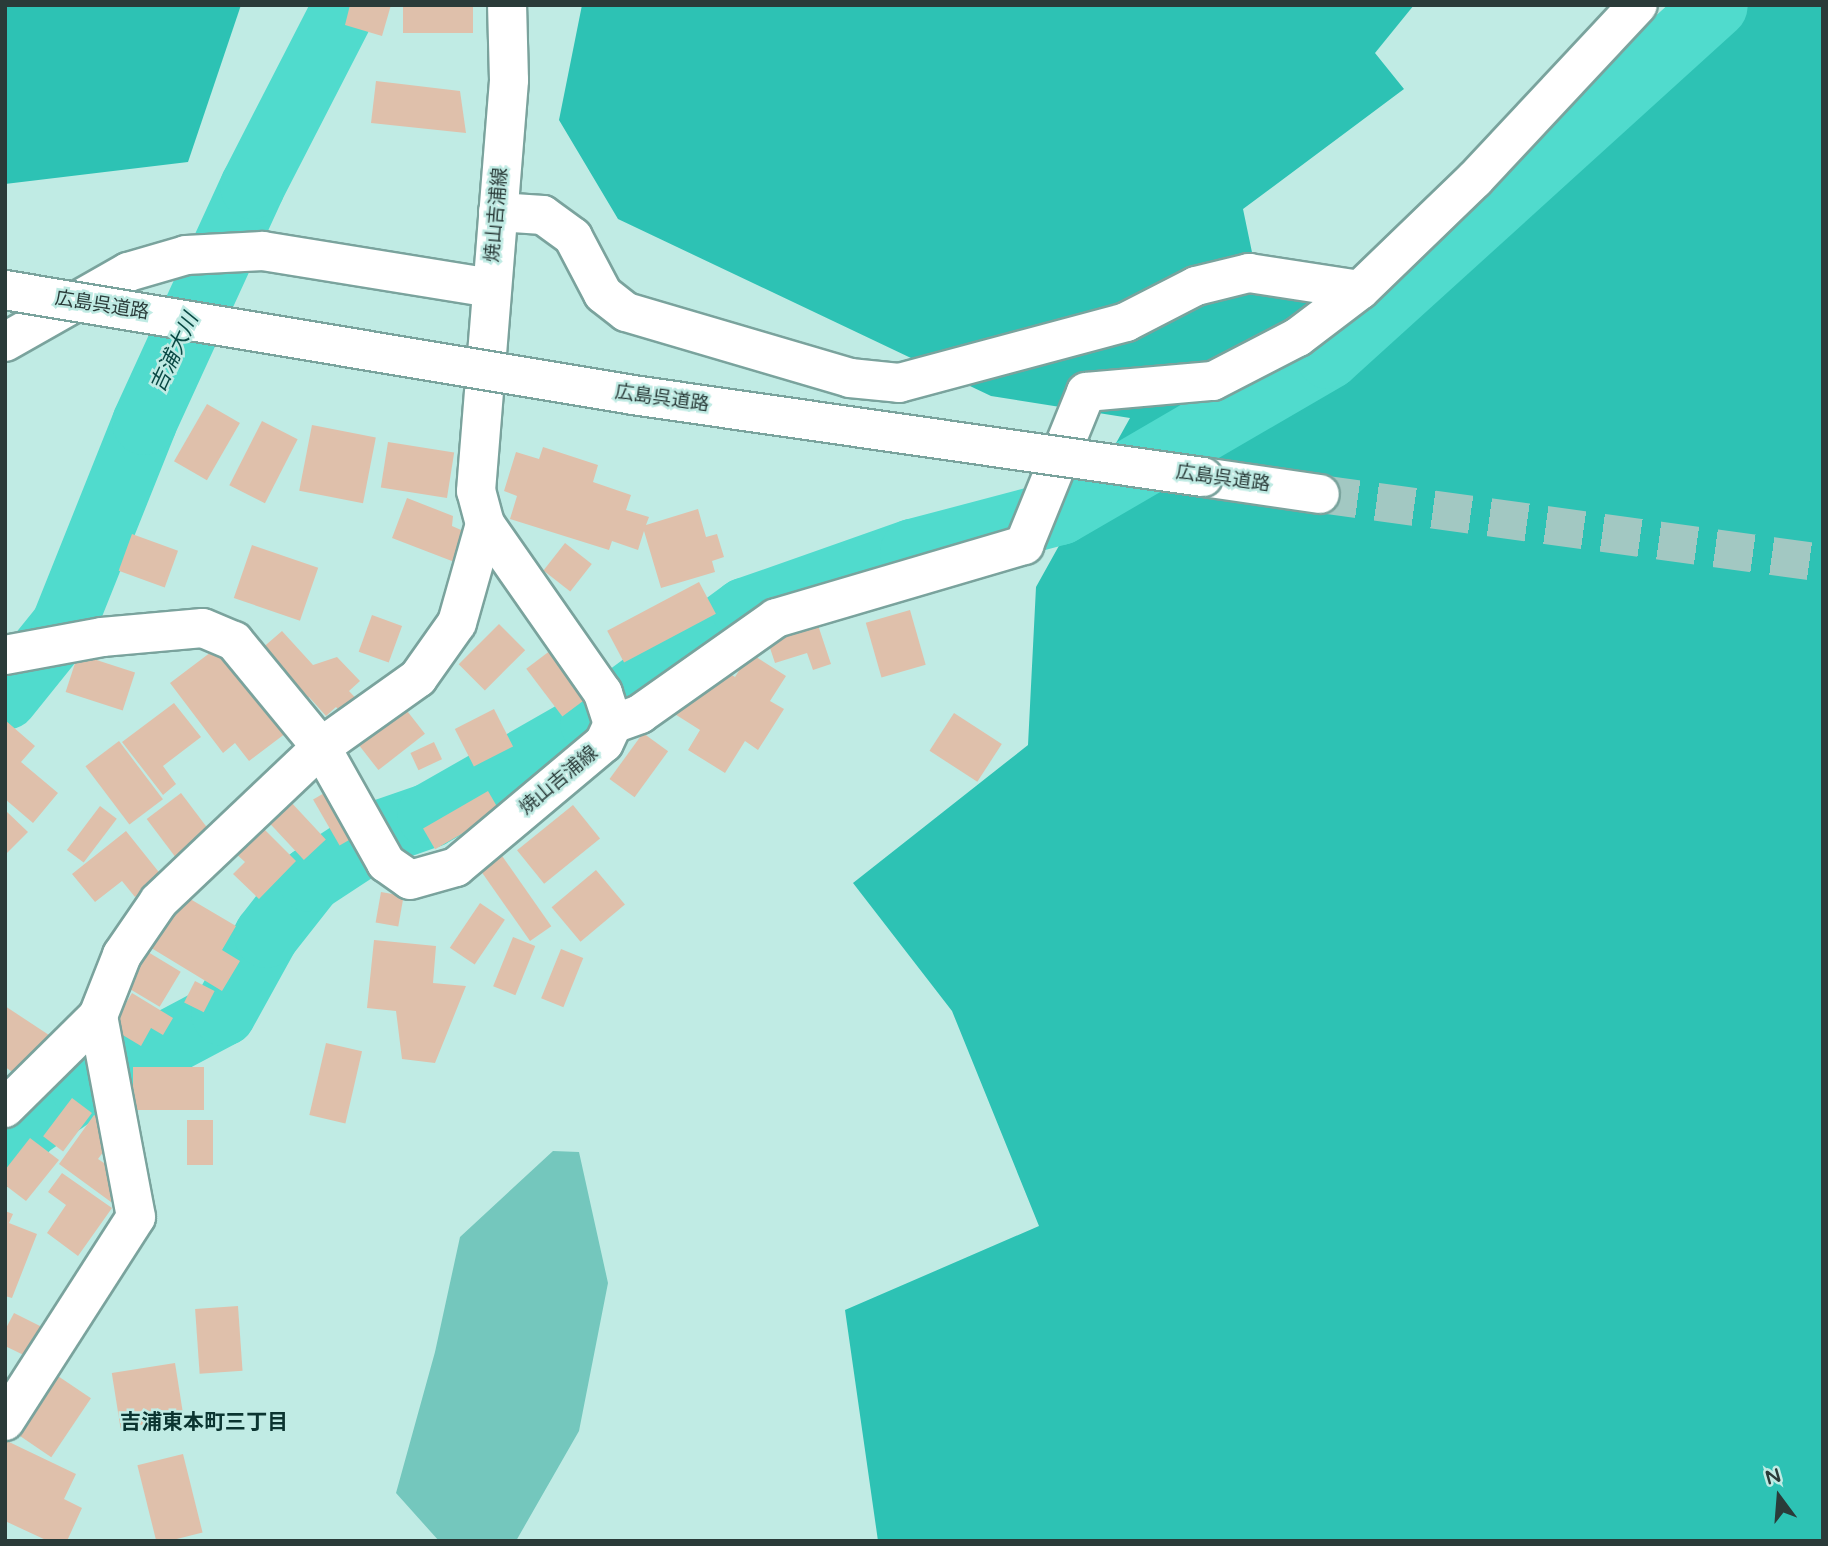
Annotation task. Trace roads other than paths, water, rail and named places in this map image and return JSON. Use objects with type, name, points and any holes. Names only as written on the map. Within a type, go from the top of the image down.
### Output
[{"type":"main road","name":"焼山吉浦線","points":[[11,655],[66,644],[203,628],[234,640],[321,747],[386,863],[410,880],[456,867],[604,743],[609,711],[485,524],[475,491],[509,80],[507,5]]},
{"type":"main road","points":[[609,711],[640,714],[776,618],[1024,545],[1086,392],[1213,381],[1298,337],[1360,290],[1475,179],[1638,5]]},
{"type":"main road","points":[[498,212],[543,215],[573,237],[603,294],[626,312],[850,378],[899,383],[1126,322],[1196,286],[1249,273],[1360,290]]},
{"type":"main road","points":[[5,342],[128,272],[186,255],[263,251],[491,289]]},
{"type":"main road","name":"広島呉道路","points":[[5,290],[633,395],[1320,494]]},
{"type":"main road","points":[[5,1108],[98,1016],[122,955],[159,901],[321,747],[418,678],[457,623],[485,524]]},
{"type":"main road","points":[[5,1421],[136,1217],[98,1016]]},
{"type":"waterway","name":"吉浦大川","points":[[5,697],[63,625],[144,422],[252,186],[345,5]]},
{"type":"waterway","points":[[5,1154],[27,1126],[83,1087],[223,1013],[266,935],[310,879],[383,831],[429,815],[592,722],[744,610],[912,551],[1060,512],[1328,356],[1715,5]]},
{"type":"tunnel","points":[[1320,494],[1823,563]]},
{"type":"district","name":"吉浦東本町三丁目","points":[[204,1423]]}]
